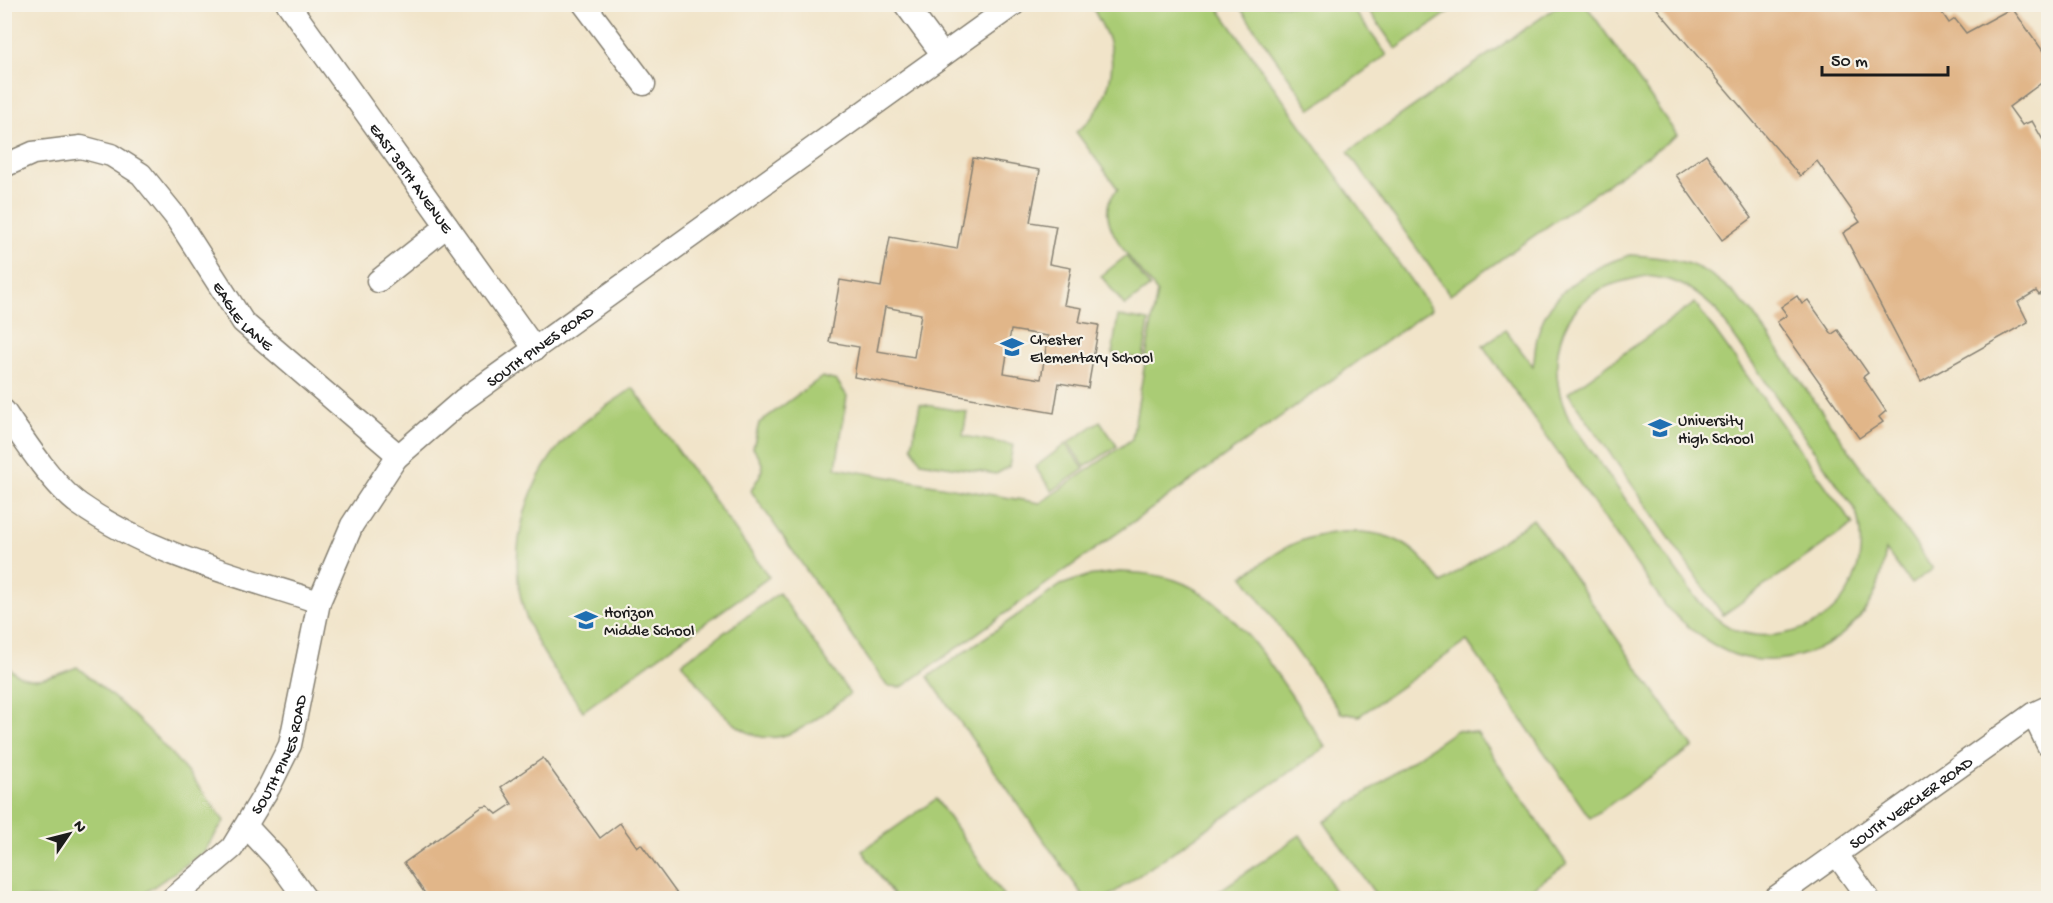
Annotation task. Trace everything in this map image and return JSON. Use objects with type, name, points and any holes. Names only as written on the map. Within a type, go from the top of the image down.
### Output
[{"type":"street","name":"EAST 38TH AVENUE","points":[[288,4],[535,349]]},
{"type":"street","points":[[584,4],[644,84]]},
{"type":"street","points":[[905,4],[943,55]]},
{"type":"street","name":"SOUTH PINES ROAD","points":[[173,898],[232,848],[269,787],[290,744],[319,602],[352,525],[396,458],[463,400],[1014,4]]},
{"type":"street","name":"EAGLE LANE","points":[[4,166],[33,153],[81,147],[111,155],[141,174],[175,216],[243,322],[398,455],[396,458]]},
{"type":"street","points":[[378,281],[447,226]]},
{"type":"street","points":[[4,411],[49,472],[78,503],[148,544],[319,602]]},
{"type":"street","points":[[2041,710],[2049,746]]},
{"type":"street","name":"SOUTH VERCLER ROAD","points":[[1775,898],[2041,710]]},
{"type":"street","points":[[246,826],[276,858],[304,898]]},
{"type":"street","points":[[1838,855],[1868,898]]},
{"type":"green space","points":[[1561,4],[1586,5],[1677,135],[1450,295],[1348,152]]},
{"type":"green space","points":[[1092,5],[1216,5],[1431,309],[902,687],[887,686],[751,491],[762,469],[761,461],[753,448],[759,423],[822,377],[837,381],[847,396],[836,468],[1040,503],[1132,439],[1157,292],[1118,242],[1111,228],[1108,214],[1109,201],[1118,189],[1076,132],[1094,115],[1110,80],[1109,42]]},
{"type":"green space","points":[[1238,5],[1350,5],[1387,55],[1311,109]]},
{"type":"green space","points":[[1365,5],[1459,5],[1396,49]]},
{"type":"green space","points":[[1630,255],[1684,263],[1710,275],[1736,296],[1751,311],[1933,569],[1911,584],[1886,550],[1881,577],[1870,602],[1845,632],[1812,652],[1774,660],[1754,659],[1725,651],[1707,641],[1667,608],[1483,346],[1505,330],[1533,366],[1538,334],[1552,305],[1574,283],[1615,260]],"holes":[[[1646,276],[1676,282],[1699,295],[1715,309],[1856,511],[1860,533],[1860,554],[1856,573],[1848,591],[1837,606],[1822,619],[1804,628],[1764,636],[1733,629],[1712,615],[1695,597],[1570,421],[1558,385],[1557,367],[1558,348],[1572,315],[1601,289]]]},
{"type":"green space","points":[[1126,256],[1150,287],[1125,306],[1101,276]]},
{"type":"green space","points":[[1695,303],[1853,524],[1723,615],[1568,393]]},
{"type":"green space","points":[[1118,316],[1149,321],[1143,359],[1112,354]]},
{"type":"green space","points":[[633,388],[769,577],[583,711],[544,654],[526,617],[520,592],[519,541],[524,515],[533,490],[544,467],[559,446],[597,412]]},
{"type":"green space","points":[[920,404],[967,412],[963,436],[1013,445],[1009,467],[996,474],[921,462],[912,446]]},
{"type":"green space","points":[[1100,421],[1117,446],[1085,467],[1068,443]]},
{"type":"green space","points":[[1066,444],[1084,469],[1052,491],[1035,467]]},
{"type":"green space","points":[[1533,519],[1693,747],[1590,818],[1467,641],[1359,716],[1341,713],[1243,576],[1295,543],[1315,536],[1356,532],[1383,536],[1407,546],[1422,558],[1442,583]]},
{"type":"green space","points":[[1120,572],[1155,575],[1175,580],[1199,591],[1221,608],[1261,652],[1326,747],[1106,898],[1084,897],[928,677],[1061,585],[1087,576]]},
{"type":"green space","points":[[779,593],[850,694],[800,729],[782,736],[766,737],[751,734],[737,726],[712,702],[682,663]]},
{"type":"green space","points":[[4,660],[19,676],[38,679],[77,667],[138,720],[174,757],[224,821],[204,852],[137,898],[5,898]]},
{"type":"green space","points":[[1456,730],[1477,733],[1567,864],[1518,898],[1378,898],[1324,822]]},
{"type":"green space","points":[[936,799],[1005,898],[895,898],[862,851]]},
{"type":"green space","points":[[1300,835],[1326,873],[1336,898],[1209,898]]},
{"type":"building","points":[[1653,4],[1936,4],[1949,23],[1955,19],[1966,33],[2012,8],[2048,58],[2048,78],[2009,107],[2022,125],[2032,121],[2048,149],[2048,288],[2039,295],[2036,291],[2018,302],[2028,322],[1921,382],[1843,233],[1860,222],[1817,161],[1800,176]]},
{"type":"building","points":[[1706,154],[1752,218],[1722,240],[1676,175]]},
{"type":"building","points":[[973,158],[1040,170],[1030,222],[1056,226],[1049,264],[1071,268],[1064,305],[1082,308],[1079,322],[1099,325],[1088,388],[1059,383],[1054,413],[854,377],[859,347],[829,342],[840,280],[881,287],[890,237],[957,249]],"holes":[[[885,307],[921,314],[914,357],[877,351]],[[1011,330],[1048,336],[1041,379],[1004,373]]]},
{"type":"building","points":[[1797,296],[1802,304],[1808,300],[1832,334],[1838,330],[1868,373],[1863,377],[1886,411],[1879,417],[1883,422],[1859,438],[1777,322],[1787,315],[1781,307]]},
{"type":"building","points":[[543,758],[600,838],[620,823],[637,847],[641,844],[680,898],[428,898],[404,863],[482,807],[488,806],[497,814],[512,804],[501,787]]},
{"type":"place","name":"Chester Elementary School","points":[[1012,347]]},
{"type":"place","name":"University High School","points":[[1660,428]]},
{"type":"place","name":"Horizon Middle School","points":[[586,620]]}]
